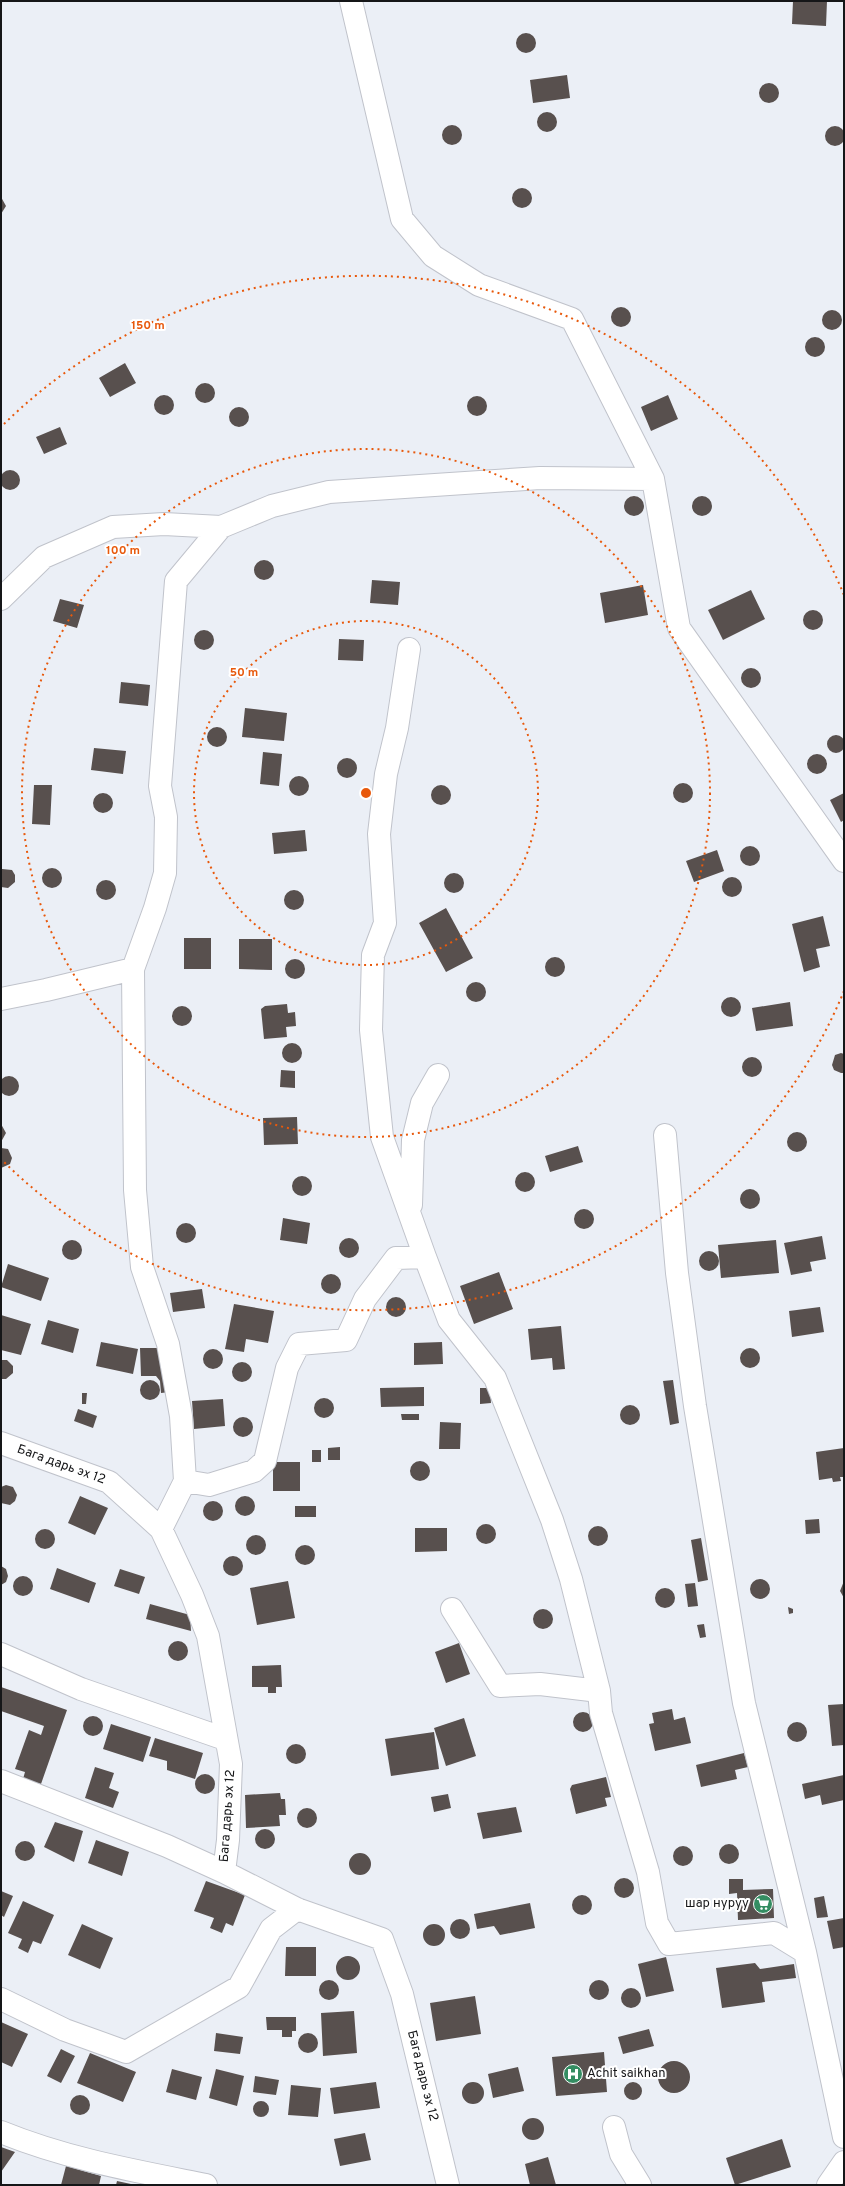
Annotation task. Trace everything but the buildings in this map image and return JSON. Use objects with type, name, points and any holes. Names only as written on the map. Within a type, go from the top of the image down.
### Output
[{"type":"street","points":[[351,1],[402,219],[433,256],[479,285],[572,319],[654,479],[679,628],[844,861]]},
{"type":"street","points":[[1,599],[44,557],[113,527],[164,524],[221,527],[272,506],[329,492],[540,478],[654,479]]},
{"type":"street","points":[[161,1529],[185,1481],[181,1416],[168,1344],[142,1267],[134,1190],[133,969],[155,908],[165,873],[166,817],[160,786],[176,581],[221,527]]},
{"type":"street","points":[[409,650],[397,728],[386,774],[380,834],[385,923],[373,955],[371,1030],[382,1137],[425,1257],[450,1320],[495,1378],[552,1520],[571,1579],[599,1690],[601,1713],[648,1872],[657,1923],[669,1944],[774,1933],[805,1952]]},
{"type":"street","points":[[1,999],[133,969]]},
{"type":"street","points":[[411,1218],[413,1140],[422,1103],[438,1075]]},
{"type":"street","points":[[665,1135],[677,1273],[693,1390],[744,1703],[805,1952],[844,2137]]},
{"type":"street","points":[[185,1481],[209,1485],[254,1471],[265,1462],[287,1368],[300,1344],[346,1340],[365,1300],[396,1258],[425,1257]]},
{"type":"street","name":"Бага дарь эх 12","points":[[1,1443],[109,1482],[161,1529],[192,1595],[208,1636],[225,1739],[231,1764],[228,1840],[224,1872],[297,1909],[382,1939],[402,1994],[448,2185]]},
{"type":"street","points":[[452,1609],[500,1686],[540,1684],[599,1690]]},
{"type":"street","points":[[1,1654],[81,1689],[225,1739]]},
{"type":"street","points":[[1,1781],[167,1846],[224,1872]]},
{"type":"street","points":[[1,1999],[65,2030],[126,2052],[239,1987],[271,1929],[297,1909]]},
{"type":"street","points":[[614,2127],[621,2154],[640,2185]]},
{"type":"street","points":[[1,2132],[36,2146],[80,2159],[206,2185]]},
{"type":"street","points":[[828,2185],[844,2162]]},
{"type":"place","name":"шар нуруу","points":[[763,1904]]},
{"type":"place","name":"Achit saikhan","points":[[573,2074]]}]
